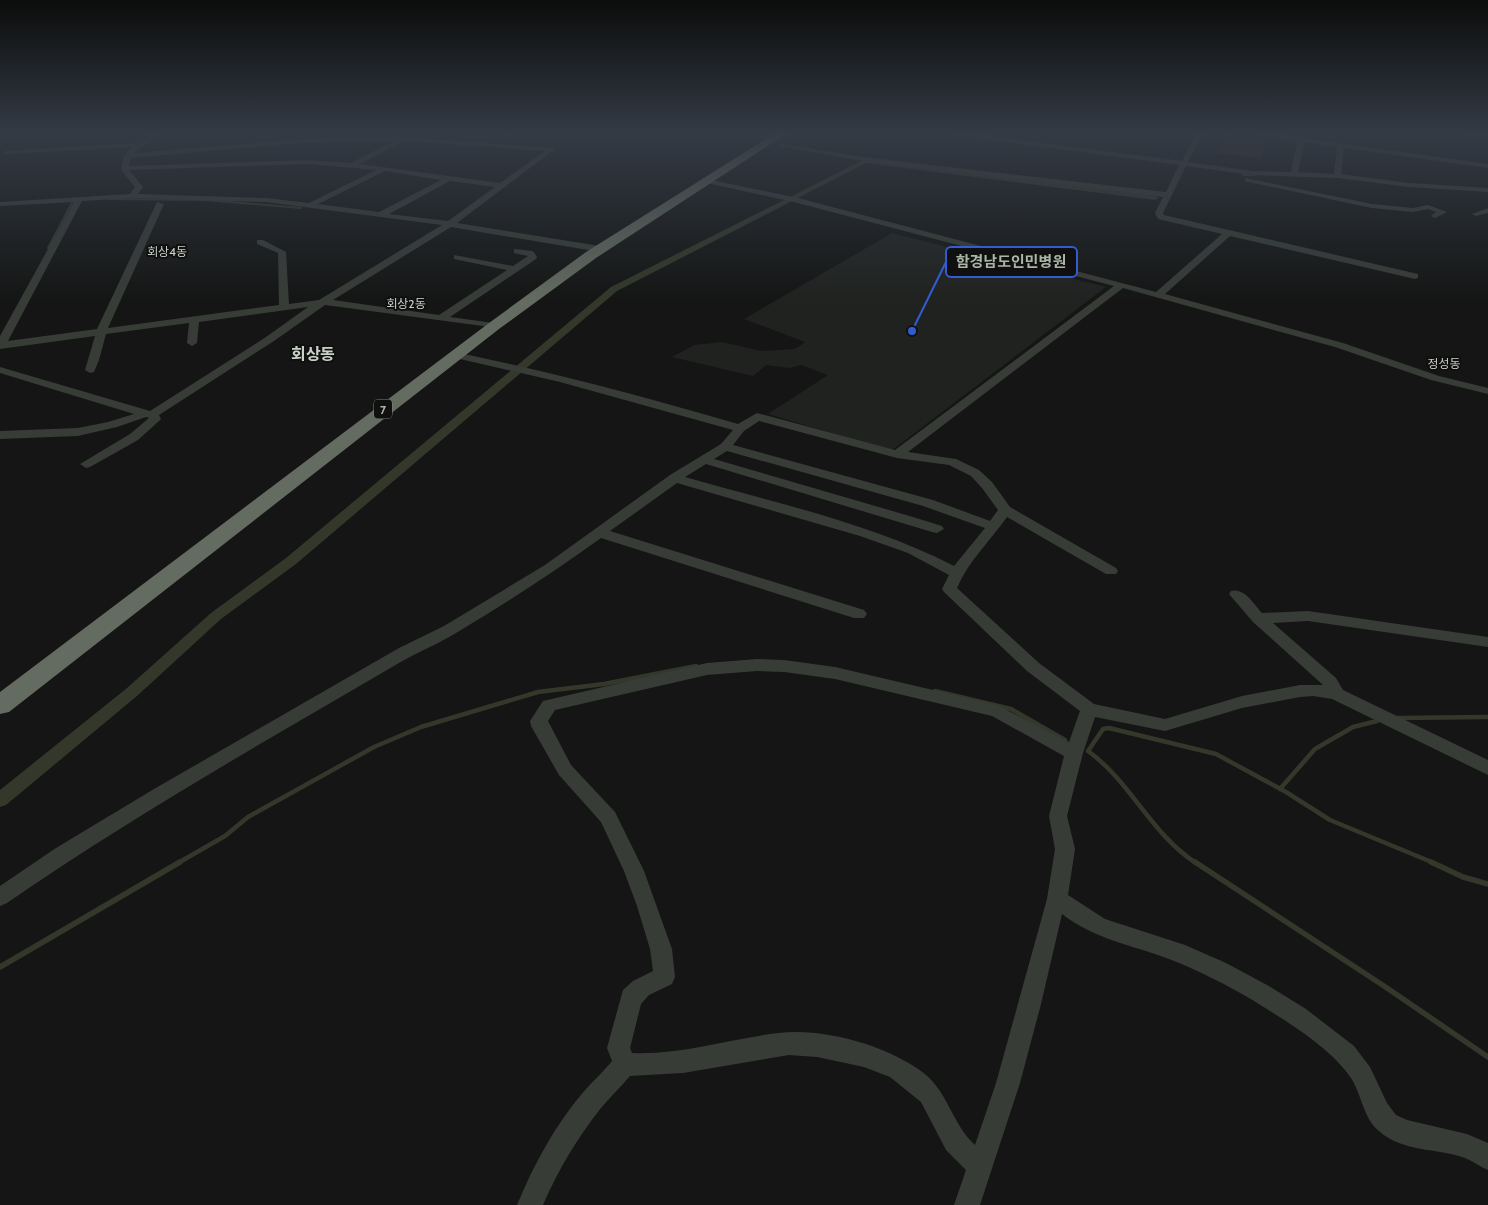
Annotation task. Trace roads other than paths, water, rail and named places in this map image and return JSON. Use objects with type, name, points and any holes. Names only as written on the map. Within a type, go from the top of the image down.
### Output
[{"type":"highway","name":"7","points":[[0,705],[455,355],[600,248],[689,190]]},
{"type":"street","points":[[132,196],[137,190]]},
{"type":"street","points":[[311,206],[342,190]]},
{"type":"street","points":[[380,215],[427,190]]},
{"type":"street","points":[[0,435],[16,433],[56,434],[114,426],[149,414],[270,339],[318,305],[326,302],[439,229],[450,224],[497,190]]},
{"type":"street","points":[[749,190],[795,200],[1158,295],[1339,345],[1435,378],[1488,390]]},
{"type":"street","points":[[1129,190],[1169,195]]},
{"type":"street","points":[[1171,190],[1159,213],[1160,217],[1416,276]]},
{"type":"street","points":[[1297,190],[1372,206],[1413,210],[1428,207],[1443,212],[1435,216]]},
{"type":"street","points":[[0,204],[132,196],[266,200],[450,224],[600,248]]},
{"type":"street","points":[[0,345],[79,199]]},
{"type":"street","points":[[90,370],[96,360],[96,347],[125,273],[160,204]]},
{"type":"street","points":[[1476,214],[1488,210]]},
{"type":"street","points":[[1158,295],[1228,233]]},
{"type":"street","points":[[260,242],[282,252],[284,307]]},
{"type":"street","points":[[442,318],[533,257],[530,253],[517,251]]},
{"type":"street","points":[[457,257],[513,269]]},
{"type":"street","points":[[897,454],[1121,285]]},
{"type":"street","points":[[0,345],[326,302],[494,326]]},
{"type":"street","points":[[192,343],[194,319]]},
{"type":"street","points":[[455,355],[530,371],[740,428]]},
{"type":"street","points":[[0,370],[154,416],[155,419],[134,437],[86,464]]},
{"type":"street","points":[[0,897],[109,825],[398,656],[476,614],[601,533],[675,478],[726,447],[740,428],[757,417],[897,454],[952,462],[975,473],[987,485],[1005,510],[1112,571]]},
{"type":"street","points":[[726,447],[928,503],[994,527]]},
{"type":"street","points":[[704,460],[792,488],[881,511],[937,529]]},
{"type":"street","points":[[675,478],[865,533],[913,550],[955,572]]},
{"type":"street","points":[[1005,510],[994,527],[955,572],[949,589],[1039,672],[1089,709],[1165,725],[1242,702],[1307,691],[1335,693],[1488,768]]},
{"type":"street","points":[[601,533],[859,614]]},
{"type":"street","points":[[1236,594],[1258,618],[1330,682],[1334,687],[1335,693]]},
{"type":"street","points":[[1258,618],[1308,616],[1488,642]]},
{"type":"street","points":[[625,1064],[618,1048],[631,998],[641,988],[664,977],[661,949],[634,871],[608,817],[565,770],[540,726],[539,721],[549,705],[650,681],[707,670],[757,665],[784,666],[835,673],[997,711],[1074,753]]},
{"type":"street","points":[[967,1205],[1008,1083],[1057,899],[1065,849],[1058,816],[1074,753],[1089,709]]},
{"type":"street","points":[[1057,899],[1078,915],[1096,925],[1186,956],[1270,1000],[1301,1020],[1343,1052],[1362,1075],[1375,1109],[1389,1124],[1408,1133],[1468,1146],[1488,1158]]},
{"type":"street","points":[[625,1064],[642,1066],[671,1064],[781,1043],[800,1044],[873,1058],[887,1063],[922,1087],[929,1094],[958,1147],[965,1155],[980,1164]]},
{"type":"street","points":[[530,1205],[542,1176],[561,1144],[593,1099],[625,1064]]},
{"type":"waterway","points":[[0,800],[132,692],[216,616],[291,561],[614,289],[808,190]]},
{"type":"waterway","points":[[1094,190],[1155,198]]},
{"type":"waterway","points":[[109,199],[205,200],[301,208]]},
{"type":"waterway","points":[[48,248],[73,201],[70,201]]},
{"type":"waterway","points":[[178,863],[225,836],[248,817],[374,747],[421,727],[538,692],[604,684],[696,666]]},
{"type":"waterway","points":[[935,691],[1011,709],[1065,740]]},
{"type":"waterway","points":[[1398,718],[1488,717]]},
{"type":"waterway","points":[[1280,789],[1315,749],[1353,727],[1377,721]]},
{"type":"waterway","points":[[1196,863],[1166,838],[1117,778],[1088,751],[1103,729],[1109,728],[1216,754],[1280,789]]},
{"type":"waterway","points":[[1280,789],[1330,820],[1434,863]]},
{"type":"waterway","points":[[0,967],[180,862]]},
{"type":"waterway","points":[[1195,862],[1488,1057]]},
{"type":"waterway","points":[[1431,862],[1463,877],[1488,884]]},
{"type":"place","name":"함경남도인민병원","points":[[912,331]]},
{"type":"district","name":"회상4동","points":[[167,251]]},
{"type":"district","name":"회상2동","points":[[406,303]]},
{"type":"district","name":"회상동","points":[[313,354]]},
{"type":"district","name":"정성동","points":[[1444,363]]}]
